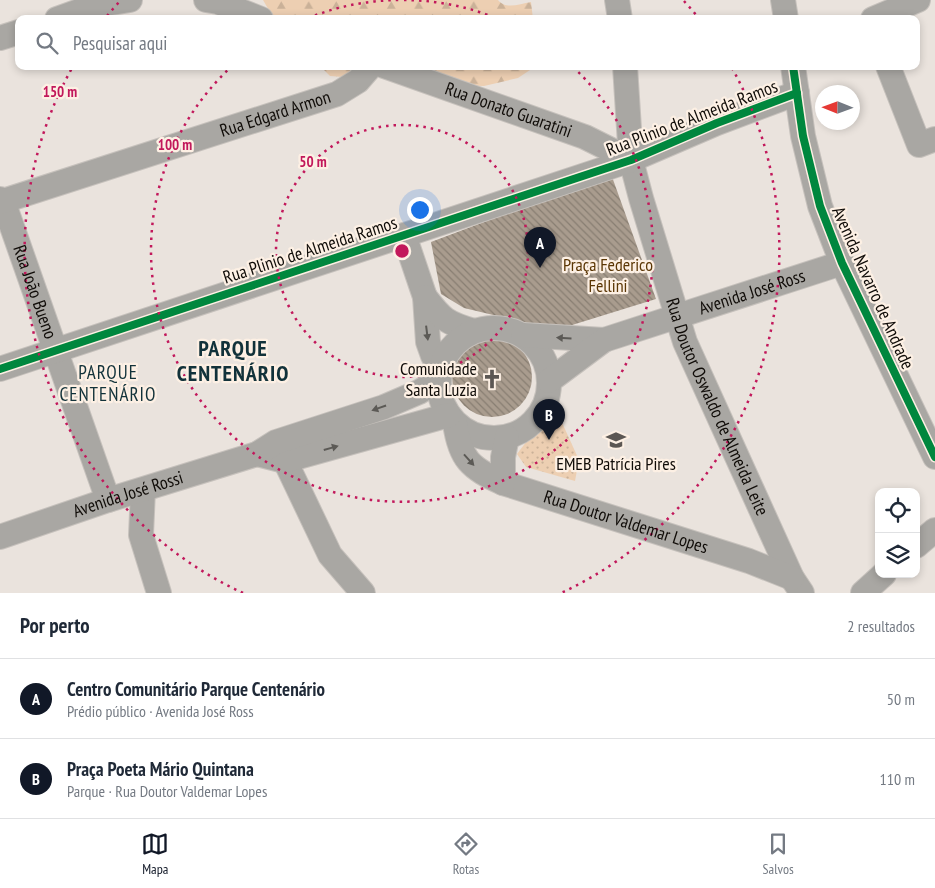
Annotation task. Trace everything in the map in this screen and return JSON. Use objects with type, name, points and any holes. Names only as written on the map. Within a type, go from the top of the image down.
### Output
[{"type":"street","points":[[68,15],[93,6],[130,0]]},
{"type":"street","points":[[617,0],[619,15]]},
{"type":"street","points":[[783,0],[785,15]]},
{"type":"street","points":[[882,15],[918,0]]},
{"type":"street","points":[[214,1],[251,15]]},
{"type":"street","points":[[0,38],[15,33]]},
{"type":"street","name":"Rua Edgard Armon","points":[[1,201],[337,94],[358,81],[368,70]]},
{"type":"street","name":"Rua Donato Guaratini","points":[[395,70],[585,137],[631,160]]},
{"type":"street","name":"Rua Doutor Oswaldo de Almeida Leite","points":[[625,70],[631,160],[640,198],[676,317],[685,342],[797,585]]},
{"type":"street","name":"Avenida Navarro de Andrade","points":[[794,70],[803,136],[820,206],[842,263],[935,457]]},
{"type":"street","points":[[890,70],[919,145],[935,139]]},
{"type":"street","name":"Rua Plinio de Almeida Ramos","points":[[0,370],[631,160],[718,123],[797,93]]},
{"type":"street","name":"Rua João Bueno","points":[[1,201],[56,350],[108,500]]},
{"type":"street","points":[[404,234],[425,297],[428,342],[440,373],[441,399],[452,419],[470,434],[488,439],[507,437],[524,430],[538,417],[547,400],[550,381],[546,363],[537,347],[523,335],[508,329],[490,327],[474,331],[460,339],[449,350],[440,373]]},
{"type":"street","name":"Avenida José Ross","points":[[550,381],[604,340],[842,263]]},
{"type":"street","points":[[425,297],[440,316],[456,326],[474,331]]},
{"type":"street","name":"Avenida José Ross","points":[[523,335],[604,340]]},
{"type":"street","name":"Avenida José Rossi","points":[[272,453],[419,392],[440,373]]},
{"type":"street","name":"Avenida José Rossi","points":[[0,538],[108,500],[272,453],[452,419]]},
{"type":"street","name":"Rua Doutor Valdemar Lopes","points":[[452,419],[457,441],[466,460],[484,474],[503,482],[749,561],[797,585]]},
{"type":"street","points":[[503,482],[503,457],[507,437]]},
{"type":"street","points":[[272,453],[330,555],[363,593]]},
{"type":"street","points":[[143,490],[142,535],[159,593]]},
{"type":"street","points":[[920,543],[935,530]]},
{"type":"street","points":[[749,561],[774,535]]},
{"type":"street","points":[[863,593],[880,578]]},
{"type":"green space","points":[[263,0],[498,0],[509,6],[531,2],[533,15],[272,15]]},
{"type":"green space","points":[[324,70],[353,70],[343,77],[330,76]]},
{"type":"green space","points":[[395,70],[530,70],[518,78],[484,86],[446,85]]},
{"type":"green space","points":[[554,405],[579,460],[575,481],[526,467],[517,454]]},
{"type":"building","points":[[611,174],[656,299],[556,330],[464,308],[441,294],[431,242]]},
{"type":"building","name":"Comunidade Santa Luzia","points":[[492,337],[507,340],[520,349],[529,362],[532,377],[529,392],[520,405],[507,414],[492,417],[477,414],[464,405],[455,392],[452,377],[455,362],[464,349],[477,340]]},
{"type":"cycle path","points":[[794,70],[803,136],[820,206],[842,263],[935,457]]},
{"type":"cycle path","points":[[0,369],[631,160],[717,123],[797,93]]},
{"type":"place","name":"Centro Comunitário Parque Centenário","points":[[540,268]]},
{"type":"place","name":"Comunidade Santa Luzia","points":[[492,379]]},
{"type":"place","name":"Praça Poeta Mário Quintana","points":[[549,440]]},
{"type":"place","name":"EMEB Patrícia Pires","points":[[616,440]]},
{"type":"district","name":"PARQUE CENTENÁRIO","points":[[233,360]]},
{"type":"district","name":"PARQUE CENTENÁRIO","points":[[108,383]]},
{"type":"park label","name":"Praça Federico Fellini","points":[[608,275]]}]
